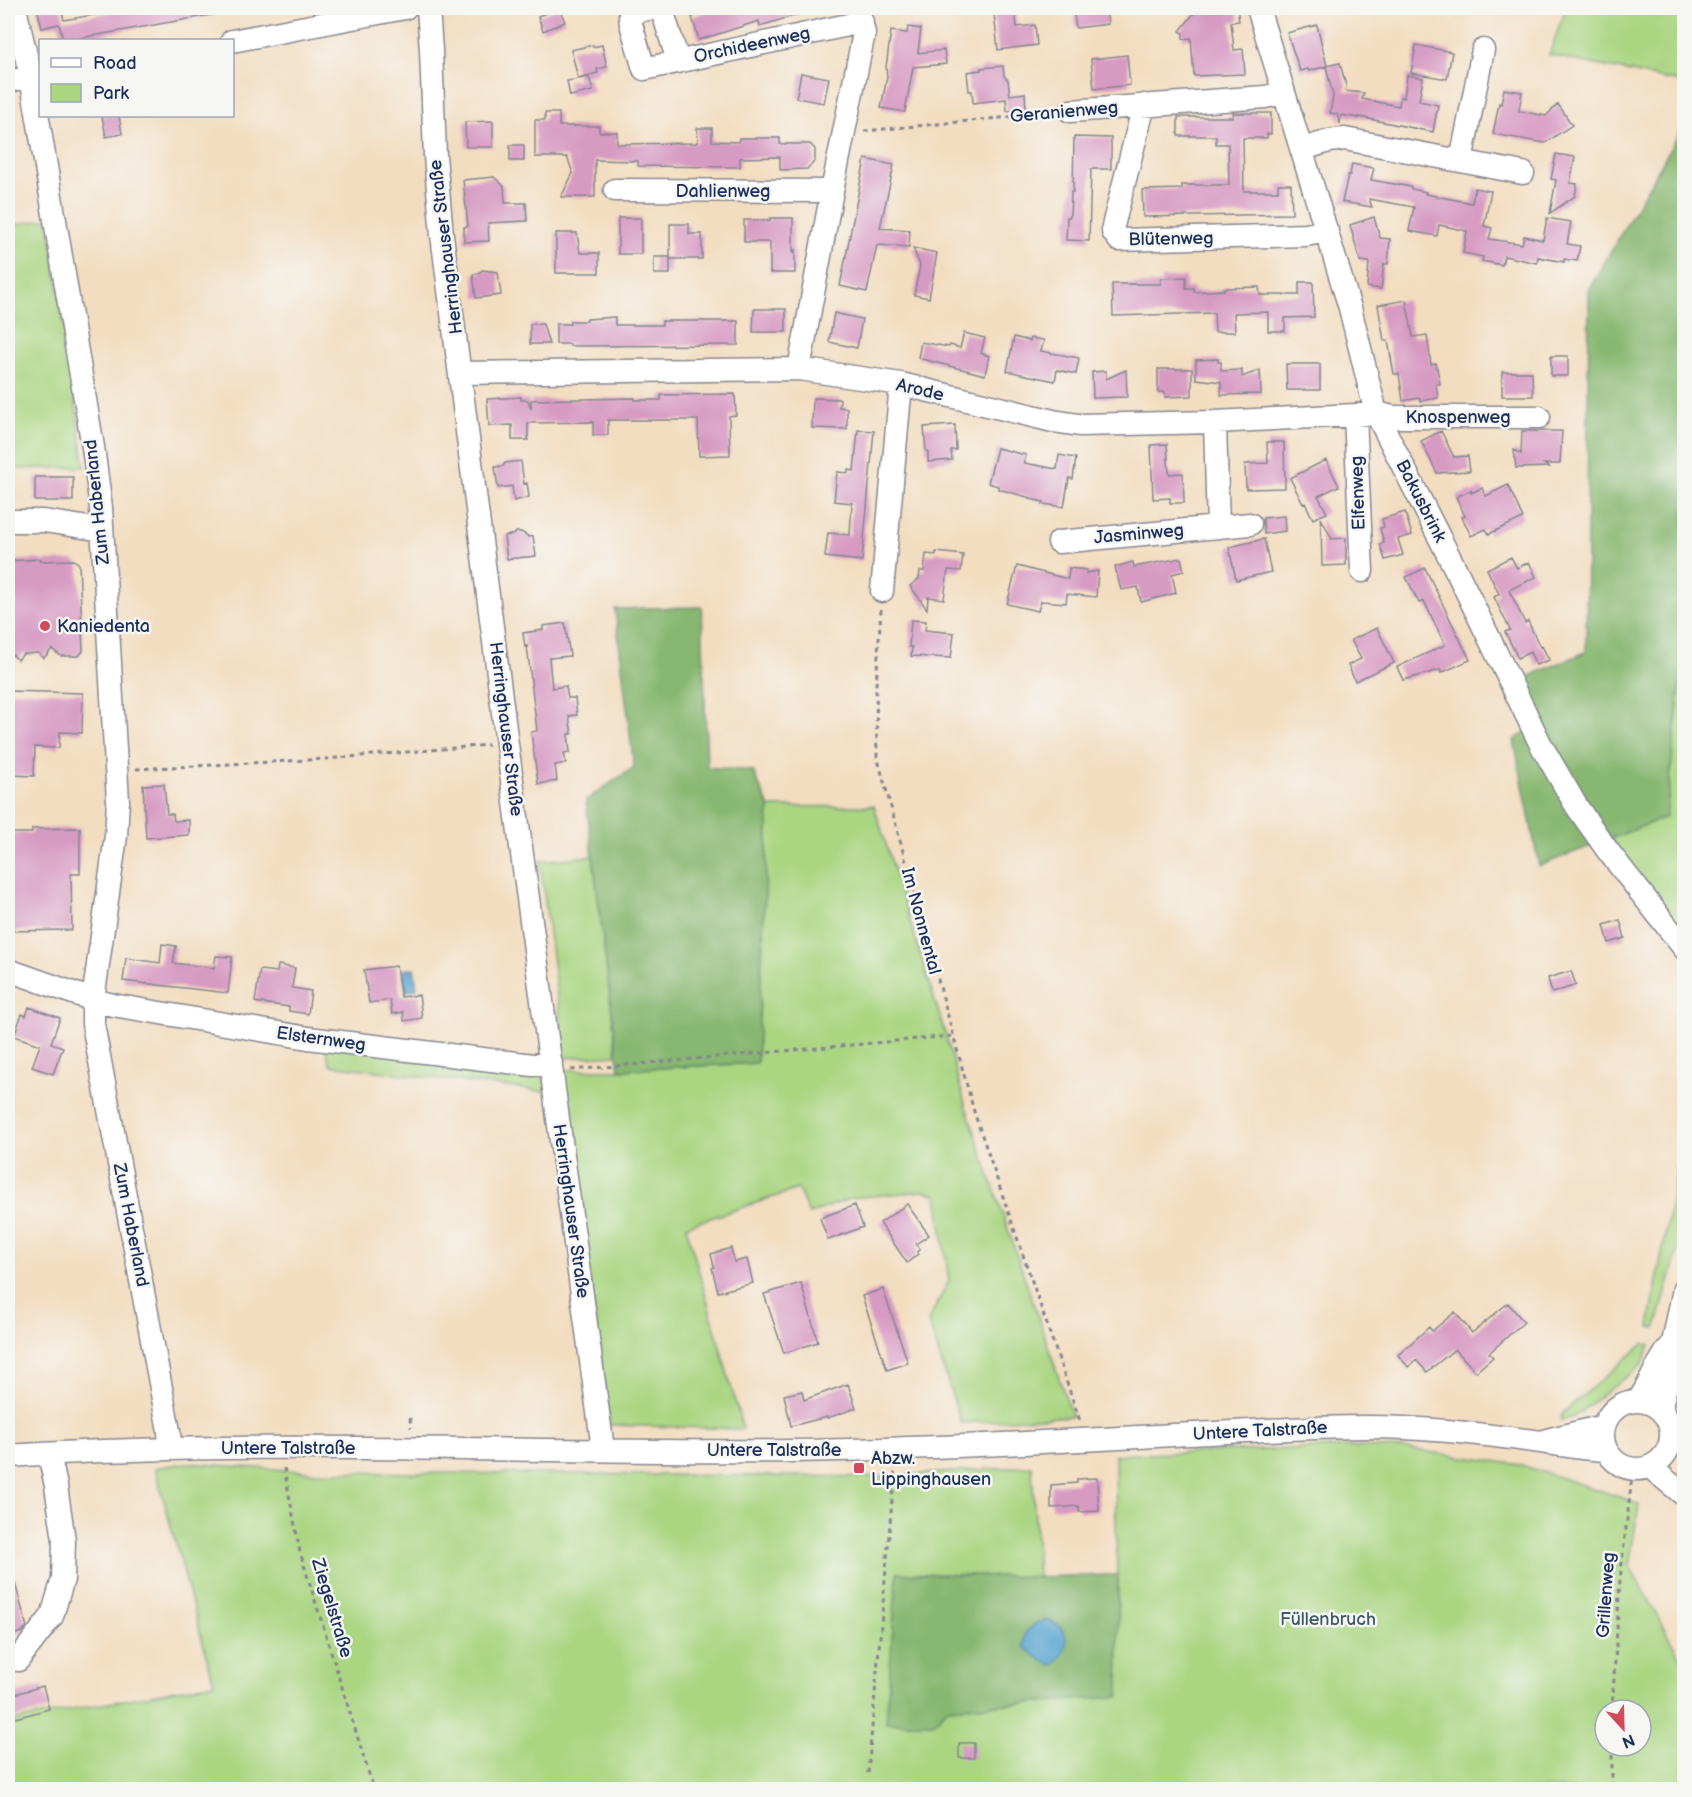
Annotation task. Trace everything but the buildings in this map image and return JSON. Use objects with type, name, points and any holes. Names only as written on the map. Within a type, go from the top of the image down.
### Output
[{"type":"street","name":"Zum Haberland","points":[[15,8],[36,76],[39,96]]},
{"type":"street","points":[[234,41],[405,8]]},
{"type":"street","name":"Herringhauser Straße","points":[[428,8],[432,50],[435,156],[441,224],[507,744],[603,1449]]},
{"type":"street","name":"Orchideenweg","points":[[651,8],[630,16],[630,24],[644,69],[860,15]]},
{"type":"street","name":"Orchideenweg","points":[[656,8],[663,13],[678,61]]},
{"type":"street","name":"Bakusbrink","points":[[1258,8],[1350,308],[1366,414],[1459,576],[1541,745],[1577,807],[1608,851],[1684,948]]},
{"type":"street","points":[[799,369],[864,33],[860,15]]},
{"type":"street","points":[[1461,161],[1483,50]]},
{"type":"street","points":[[8,81],[36,76]]},
{"type":"street","name":"Geranienweg","points":[[1070,111],[1265,97],[1284,93]]},
{"type":"street","name":"Blütenweg","points":[[1144,105],[1113,226],[1113,232],[1119,240],[1306,235],[1328,231]]},
{"type":"street","name":"Zum Haberland","points":[[42,117],[101,507],[118,801],[116,836],[93,1000],[93,1024],[167,1419],[170,1449]]},
{"type":"street","points":[[1303,149],[1329,141],[1345,140],[1523,173]]},
{"type":"street","name":"Dahlienweg","points":[[615,190],[832,191]]},
{"type":"street","name":"Arode","points":[[461,373],[799,369],[900,384],[1053,421],[1079,425],[1215,422],[1366,414]]},
{"type":"street","points":[[882,591],[900,384]]},
{"type":"street","name":"Knospenweg","points":[[1366,414],[1394,417],[1539,417]]},
{"type":"street","name":"Elfenweg","points":[[1362,571],[1366,414]]},
{"type":"street","points":[[1215,422],[1218,527]]},
{"type":"street","points":[[8,521],[44,521],[102,530]]},
{"type":"street","name":"Jasminweg","points":[[1059,542],[1250,524]]},
{"type":"street","points":[[8,970],[93,1000]]},
{"type":"street","name":"Elsternweg","points":[[93,1000],[308,1038],[533,1065],[550,1063]]},
{"type":"street","points":[[1662,1411],[1684,1289]]},
{"type":"street","points":[[1638,1401],[1650,1383],[1659,1360],[1673,1343]]},
{"type":"street","points":[[1638,1401],[1655,1406],[1662,1411],[1671,1431],[1670,1443],[1658,1460],[1633,1470],[1613,1460],[1605,1450],[1604,1426],[1607,1418],[1620,1405],[1638,1401]]},
{"type":"street","name":"Untere Talstraße","points":[[1540,1442],[1604,1426]]},
{"type":"street","name":"Untere Talstraße","points":[[8,1456],[170,1449],[280,1448],[789,1451],[900,1449],[1365,1427],[1442,1429],[1582,1449],[1605,1450]]},
{"type":"street","points":[[18,1660],[52,1616],[63,1579],[64,1540],[49,1454]]},
{"type":"street","points":[[1658,1460],[1684,1481]]},
{"type":"street","points":[[1658,1460],[1684,1495]]},
{"type":"path","name":"Geranienweg","points":[[845,129],[861,132],[1070,111]]},
{"type":"path","name":"Im Nonnental","points":[[882,591],[876,685],[877,756],[975,1115],[1085,1440]]},
{"type":"path","points":[[116,770],[326,759],[507,744]]},
{"type":"path","points":[[550,1063],[569,1070],[952,1036]]},
{"type":"path","name":"Ziegelstraße","points":[[280,1448],[300,1552],[374,1790]]},
{"type":"path","points":[[868,1773],[895,1464],[900,1449]]},
{"type":"path","name":"Grillenweg","points":[[1613,1698],[1620,1580],[1630,1482]]},
{"type":"path","points":[[1612,1758],[1612,1790]]},
{"type":"green space","points":[[1566,8],[1684,8],[1684,83],[1549,55]]},
{"type":"green space","points":[[1684,125],[1684,646],[1666,817],[1539,866],[1514,740],[1537,724],[1517,681],[1586,652],[1589,289]]},
{"type":"green space","points":[[48,219],[85,467],[8,469],[8,226]]},
{"type":"green space","points":[[702,607],[707,767],[753,771],[769,807],[757,1063],[619,1070],[586,800],[634,767],[615,609]]},
{"type":"green space","points":[[1684,646],[1684,936],[1610,839],[1666,817]]},
{"type":"green space","points":[[874,806],[965,1104],[1072,1416],[961,1423],[928,1321],[949,1281],[937,1195],[925,1191],[852,1198],[809,1214],[798,1189],[686,1226],[743,1429],[610,1425],[561,1070],[619,1070],[756,1063],[769,807]]},
{"type":"green space","points":[[593,856],[617,1055],[565,1058],[540,861]]},
{"type":"green space","points":[[325,1045],[542,1070],[548,1092],[330,1065]]},
{"type":"green space","points":[[1684,1128],[1684,1228],[1656,1328],[1649,1327]]},
{"type":"green space","points":[[1643,1344],[1650,1345],[1642,1365],[1572,1418],[1560,1420],[1563,1413]]},
{"type":"green space","name":"Füllenbruch","points":[[1354,1447],[1408,1449],[1521,1465],[1620,1497],[1639,1505],[1629,1565],[1684,1664],[1684,1789],[8,1790],[8,1722],[214,1683],[155,1468],[185,1463],[316,1472],[883,1477],[1032,1466],[1038,1577],[1117,1575],[1115,1455]]},
{"type":"green space","points":[[897,1573],[1038,1577],[1118,1575],[1119,1697],[948,1708],[933,1723],[886,1723]]},
{"type":"water","points":[[414,968],[417,989],[406,991],[403,970]]},
{"type":"water","points":[[1046,1620],[1061,1628],[1066,1640],[1064,1652],[1053,1665],[1043,1661],[1024,1647],[1025,1633],[1035,1624]]},
{"type":"place","name":"Kaniedenta","points":[[45,626]]},
{"type":"place","name":"Abzw. Lippinghausen","points":[[859,1468]]}]
